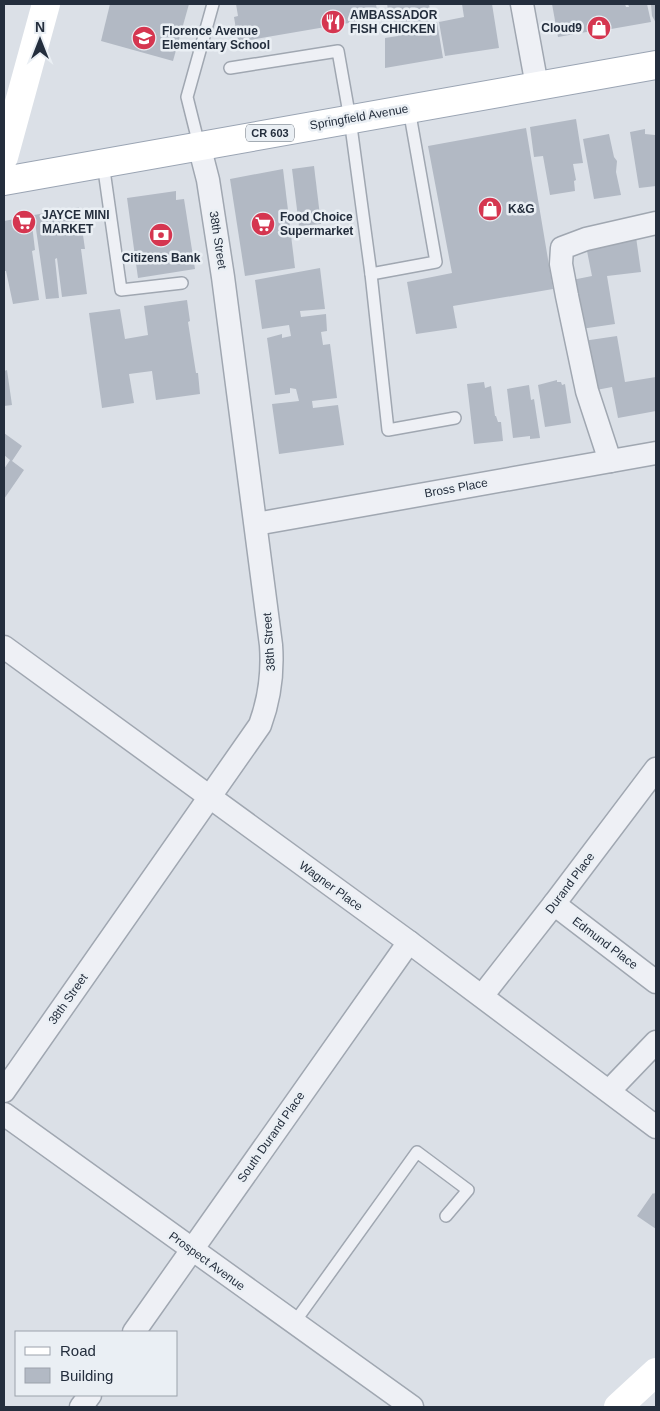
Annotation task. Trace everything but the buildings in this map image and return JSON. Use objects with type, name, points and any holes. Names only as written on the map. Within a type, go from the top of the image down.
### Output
[{"type":"main road","points":[[4,157],[46,4]]},
{"type":"main road","name":"Springfield Avenue","points":[[4,181],[656,65]]},
{"type":"main road","points":[[618,1407],[656,1372]]},
{"type":"street","points":[[522,4],[537,86]]},
{"type":"street","name":"38th Street","points":[[4,1091],[260,725],[270,694],[272,644],[223,277],[208,180],[199,145]]},
{"type":"street","points":[[610,461],[587,391],[561,264],[562,248],[586,239],[656,223]]},
{"type":"street","name":"Bross Place","points":[[256,524],[656,453]]},
{"type":"street","name":"Wagner Place","points":[[4,647],[409,942],[656,1126]]},
{"type":"street","name":"Durand Place","points":[[482,996],[656,769]]},
{"type":"street","name":"Edmund Place","points":[[554,904],[656,982]]},
{"type":"street","name":"South Durand Place","points":[[135,1331],[409,942]]},
{"type":"street","points":[[609,1091],[656,1042]]},
{"type":"street","name":"Prospect Avenue","points":[[4,1114],[412,1407]]},
{"type":"street","points":[[82,1407],[89,1396]]},
{"type":"lane","points":[[199,145],[187,97],[213,4]]},
{"type":"lane","points":[[230,68],[338,51],[372,274],[388,430],[456,418]]},
{"type":"lane","points":[[372,274],[436,262],[409,109]]},
{"type":"lane","points":[[104,163],[121,290],[182,283]]},
{"type":"lane","points":[[294,1323],[417,1152],[468,1190],[446,1216]]},
{"type":"place","name":"AMBASSADOR FISH CHICKEN","points":[[333,22]]},
{"type":"place","name":"Cloud9","points":[[599,28]]},
{"type":"place","name":"Florence Avenue Elementary School","points":[[144,38]]},
{"type":"place","name":"K&G","points":[[490,209]]},
{"type":"place","name":"JAYCE MINI MARKET","points":[[24,222]]},
{"type":"place","name":"Food Choice Supermarket","points":[[263,224]]},
{"type":"place","name":"Citizens Bank","points":[[161,235]]}]
